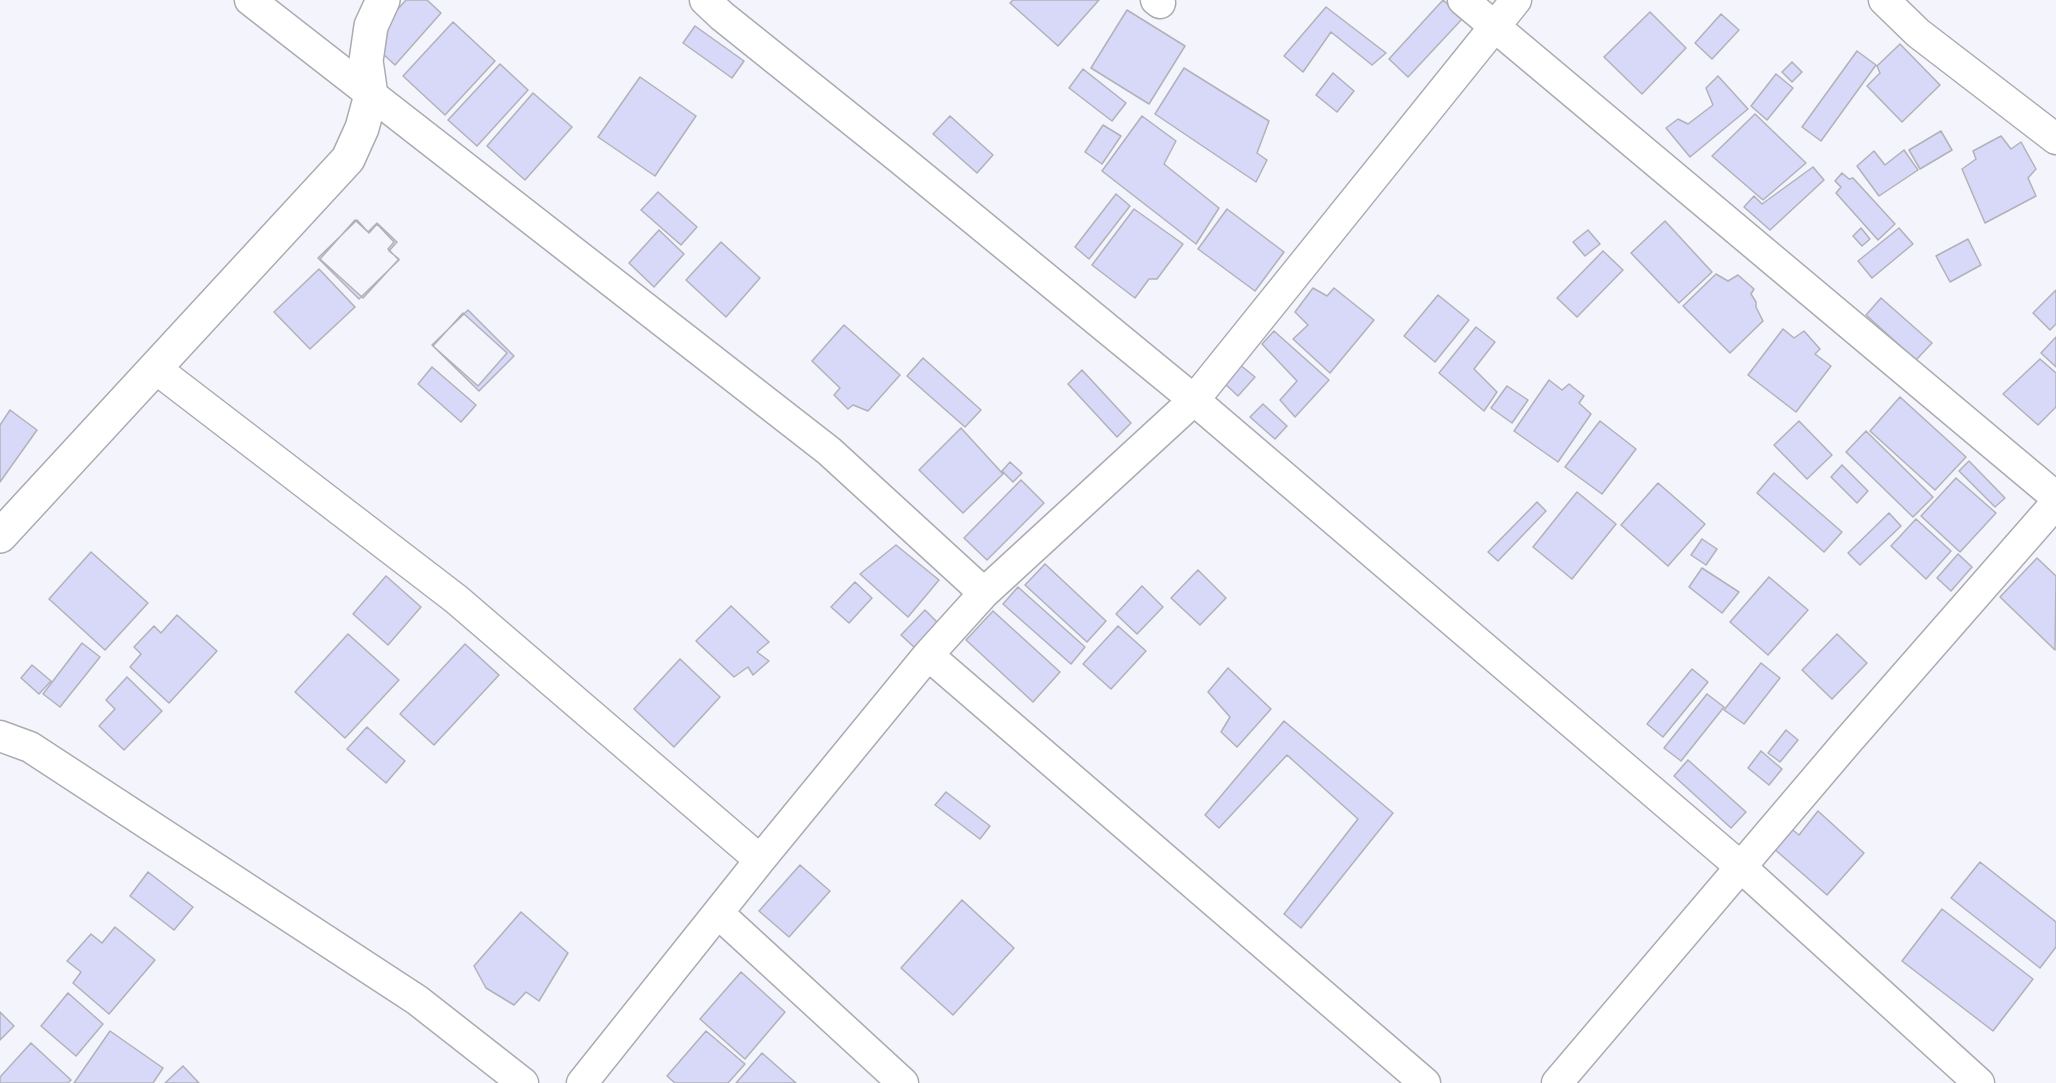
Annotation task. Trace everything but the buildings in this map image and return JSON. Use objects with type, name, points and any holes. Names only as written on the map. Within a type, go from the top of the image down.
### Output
[{"type":"street","points":[[250,0],[829,451],[984,593]]},
{"type":"street","points":[[0,536],[348,159],[362,128],[371,95],[366,61],[371,26],[383,0]]},
{"type":"street","points":[[705,0],[1194,400],[1742,868],[1979,1083]]},
{"type":"street","points":[[1463,0],[2056,497]]},
{"type":"street","points":[[582,1083],[928,655],[984,593],[1194,400],[1516,0]]},
{"type":"street","points":[[1884,0],[1918,33],[2056,139]]},
{"type":"street","points":[[155,368],[456,600],[760,860]]},
{"type":"street","points":[[1557,1083],[1847,742],[2056,503]]},
{"type":"street","points":[[928,655],[1425,1083]]},
{"type":"street","points":[[0,736],[30,747],[417,999],[523,1083]]},
{"type":"street","points":[[718,913],[903,1083]]}]
